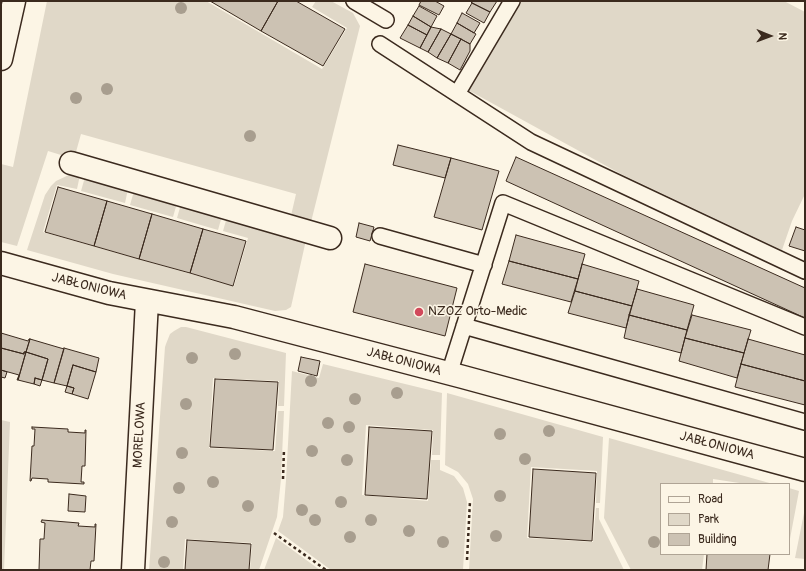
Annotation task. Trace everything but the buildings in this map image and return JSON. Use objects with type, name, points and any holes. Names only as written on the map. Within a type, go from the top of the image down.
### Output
[{"type":"street","points":[[1,59],[14,1]]},
{"type":"street","points":[[71,163],[330,238]]},
{"type":"street","name":"JABŁONIOWA","points":[[1,264],[109,293],[234,317],[805,470]]},
{"type":"street","name":"MORELOWA","points":[[133,570],[147,301]]},
{"type":"lane","points":[[354,1],[386,20]]},
{"type":"lane","points":[[457,94],[512,1]]},
{"type":"lane","points":[[380,44],[531,142],[805,271]]},
{"type":"lane","points":[[449,374],[503,203],[805,327]]},
{"type":"lane","points":[[380,236],[484,265]]},
{"type":"lane","points":[[464,326],[805,422]]},
{"type":"path","points":[[283,480],[284,450]]},
{"type":"path","points":[[467,560],[470,502]]},
{"type":"path","points":[[274,533],[326,570]]},
{"type":"green space","points":[[47,1],[206,1],[322,69],[347,28],[312,7],[316,1],[331,1],[353,13],[360,26],[310,226],[290,220],[296,194],[81,134],[74,159],[48,151],[17,246],[1,242],[1,164],[13,167]]},
{"type":"green space","points":[[520,1],[784,1],[805,12],[805,194],[792,221],[782,250],[621,174],[468,90]]},
{"type":"green space","points":[[71,174],[80,175],[77,189],[57,185],[43,232],[234,286],[248,238],[223,231],[227,217],[306,240],[291,307],[286,310],[275,311],[113,274],[27,250],[45,195],[56,181]]},
{"type":"green space","points":[[85,177],[128,189],[125,203],[81,191]]},
{"type":"green space","points":[[134,191],[177,203],[173,217],[130,205]]},
{"type":"green space","points":[[181,204],[222,216],[218,230],[177,218]]},
{"type":"green space","points":[[181,327],[186,327],[286,353],[284,406],[278,406],[279,381],[213,378],[209,448],[275,451],[278,411],[284,411],[281,479],[277,517],[259,570],[250,570],[252,543],[185,539],[183,570],[149,570],[165,347],[170,334]]},
{"type":"green space","points":[[323,364],[442,393],[440,455],[432,455],[433,430],[366,425],[362,495],[428,501],[431,460],[440,460],[440,470],[454,476],[463,488],[467,502],[463,570],[331,570],[278,531],[283,517],[292,371],[319,378]]},
{"type":"green space","points":[[447,393],[603,437],[600,503],[596,503],[597,471],[531,467],[527,538],[593,542],[596,508],[599,508],[599,519],[624,570],[469,570],[473,499],[468,484],[458,472],[445,465]]},
{"type":"green space","points":[[1,420],[10,422],[4,570],[1,570]]},
{"type":"green space","points":[[609,438],[769,483],[739,483],[713,479],[713,483],[660,483],[660,555],[704,555],[702,570],[631,570],[604,518]]},
{"type":"green space","points":[[790,488],[799,491],[790,539]]},
{"type":"green space","points":[[805,508],[805,559],[795,558]]},
{"type":"green space","points":[[276,538],[320,570],[264,570]]},
{"type":"place","name":"NZOZ Orto-Medic","points":[[419,312]]}]
